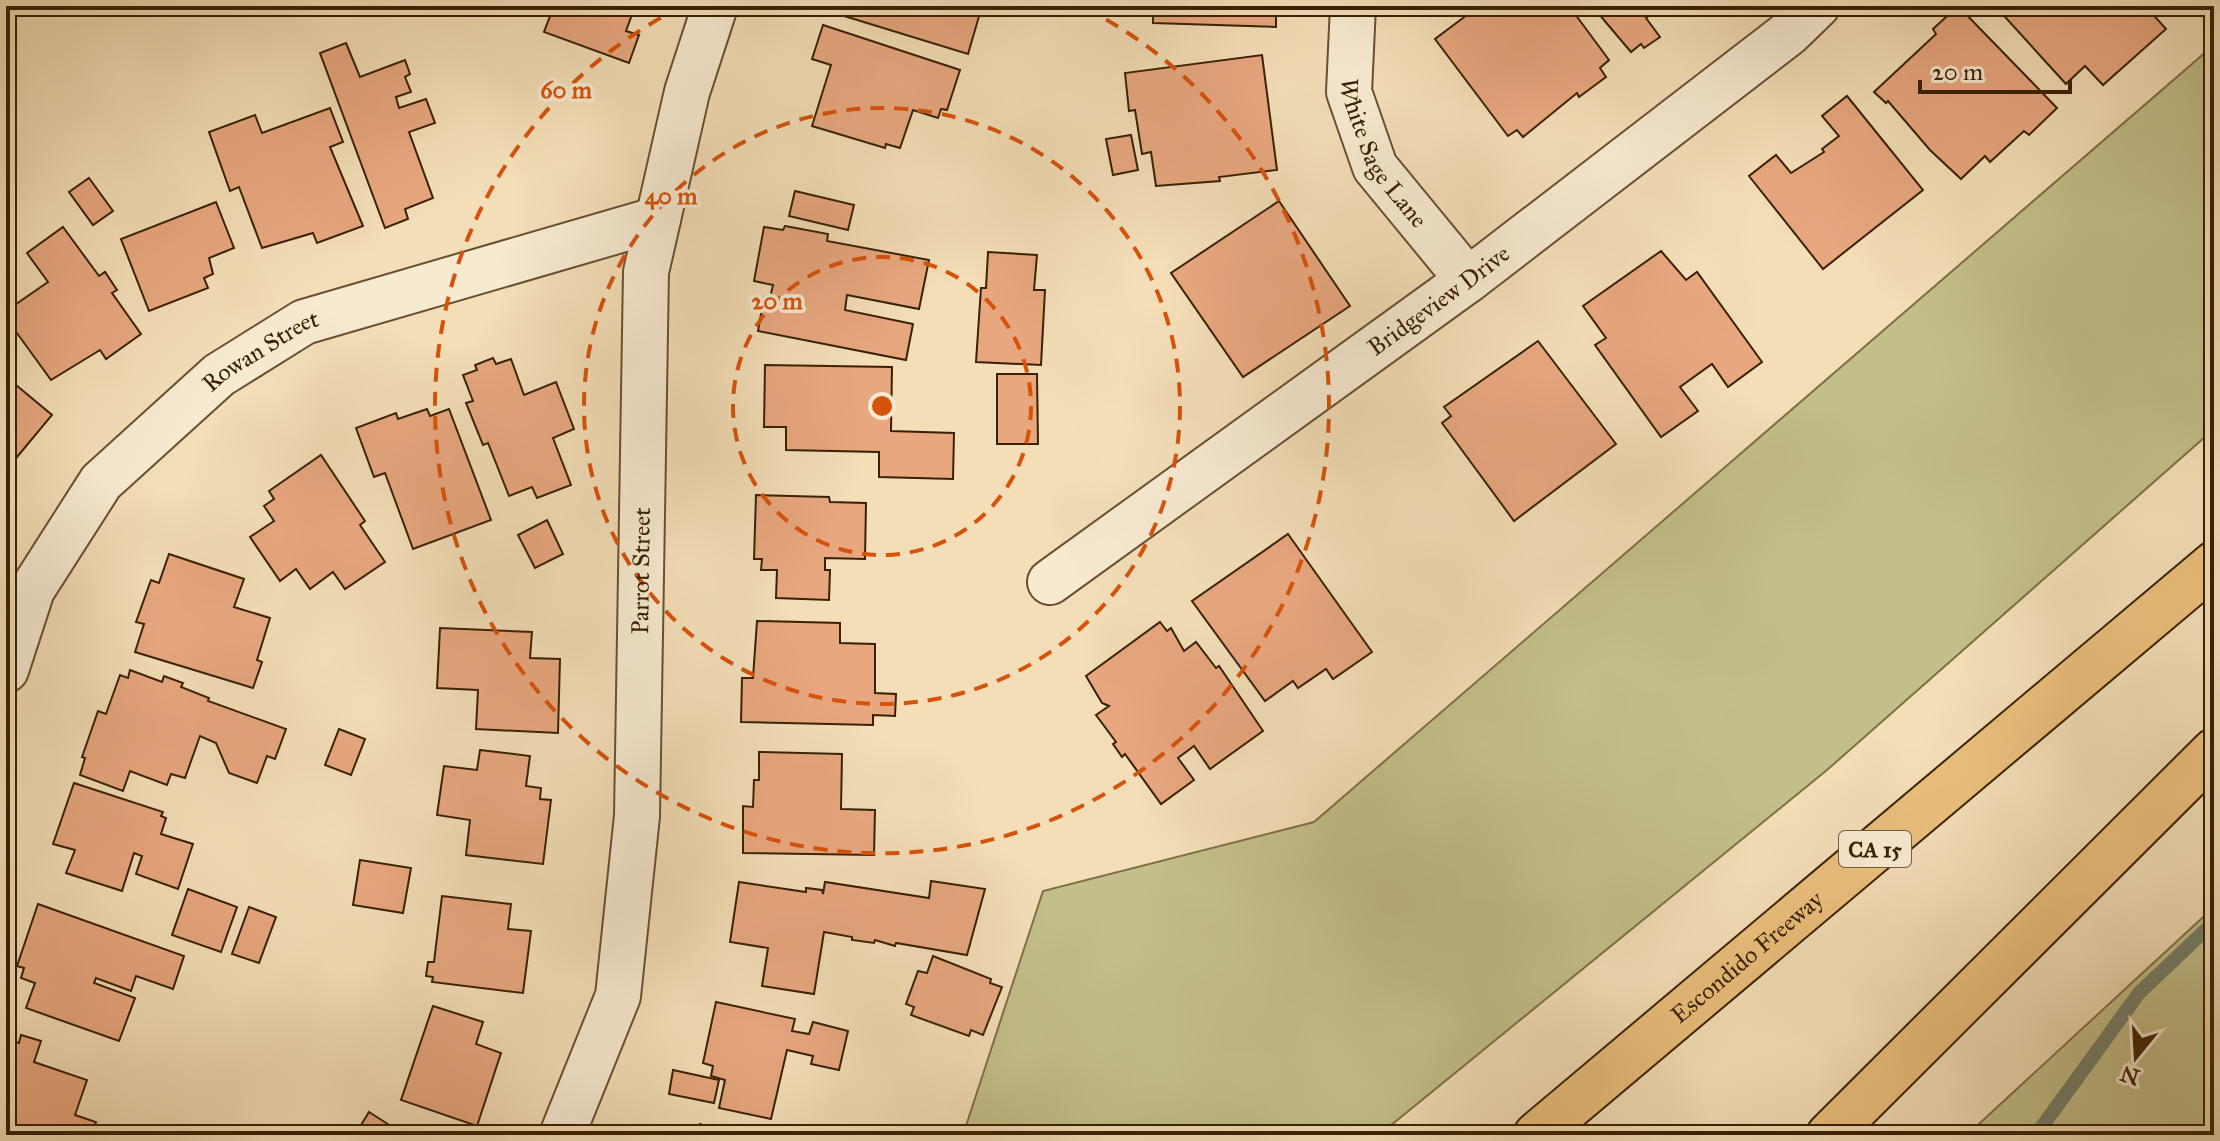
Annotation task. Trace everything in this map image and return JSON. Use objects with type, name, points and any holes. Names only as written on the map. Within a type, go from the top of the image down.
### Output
[{"type":"highway","name":"Escondido Freeway","points":[[1536,1135],[2214,564]]},
{"type":"highway","points":[[1829,1135],[2214,751]]},
{"type":"street","name":"Parrot Street","points":[[562,1135],[618,996],[636,831],[646,272],[687,92],[715,6]]},
{"type":"street","name":"White Sage Lane","points":[[1353,6],[1349,92],[1375,167],[1468,280]]},
{"type":"street","name":"Bridgeview Drive","points":[[1050,582],[1468,280],[1789,33],[1817,6]]},
{"type":"street","name":"Rowan Street","points":[[6,670],[32,590],[101,482],[219,375],[304,322],[658,219]]},
{"type":"shaded area","points":[[2214,45],[2214,429],[1827,770],[1379,1135],[963,1135],[1043,891],[1314,822]]},
{"type":"shaded area","points":[[2214,907],[2214,1135],[1967,1135]]},
{"type":"building","points":[[554,6],[635,6],[626,31],[639,35],[629,63],[544,32]]},
{"type":"building","points":[[830,6],[982,6],[968,54],[828,11]]},
{"type":"building","points":[[1153,6],[1276,6],[1276,27],[1153,23]]},
{"type":"building","points":[[1479,6],[1569,6],[1609,60],[1600,68],[1606,77],[1579,97],[1577,93],[1523,137],[1517,130],[1508,136],[1435,39]]},
{"type":"building","points":[[1592,6],[1661,6],[1646,18],[1660,37],[1644,48],[1641,44],[1631,52]]},
{"type":"building","points":[[1958,6],[2057,108],[2029,135],[2024,131],[1990,162],[1985,156],[1961,179],[1930,150],[1888,101],[1886,103],[1874,92],[1936,34],[1933,29]]},
{"type":"building","points":[[1995,6],[2152,6],[2148,9],[2166,29],[2103,85],[2085,66],[2066,84]]},
{"type":"building","points":[[823,25],[960,70],[947,110],[941,109],[938,118],[913,110],[900,148],[886,144],[885,148],[812,126],[831,65],[812,59]]},
{"type":"building","points":[[346,43],[360,77],[405,60],[410,74],[405,77],[411,92],[396,97],[399,108],[426,99],[435,123],[409,132],[433,198],[405,209],[408,219],[385,228],[320,53]]},
{"type":"building","points":[[1262,55],[1277,170],[1219,177],[1220,181],[1156,186],[1151,152],[1142,154],[1135,110],[1129,111],[1125,73]]},
{"type":"building","points":[[1847,96],[1923,190],[1823,269],[1749,176],[1776,155],[1791,173],[1824,152],[1822,149],[1839,136],[1822,116]]},
{"type":"building","points":[[330,108],[343,142],[330,147],[363,226],[317,243],[313,233],[262,248],[239,187],[230,191],[209,132],[255,115],[262,133]]},
{"type":"building","points":[[1131,135],[1138,170],[1113,175],[1106,139]]},
{"type":"building","points":[[89,178],[113,211],[93,225],[69,192]]},
{"type":"building","points":[[795,191],[854,205],[848,230],[789,216]]},
{"type":"building","points":[[1279,201],[1350,306],[1243,377],[1171,273]]},
{"type":"building","points":[[216,202],[234,248],[209,258],[213,274],[204,278],[208,288],[149,311],[121,239]]},
{"type":"building","points":[[785,226],[828,234],[827,241],[929,260],[919,309],[847,295],[845,310],[913,324],[906,360],[758,331],[764,297],[770,298],[773,285],[754,281],[764,227],[783,230]]},
{"type":"building","points":[[63,227],[99,276],[105,272],[117,290],[112,293],[141,334],[106,359],[100,350],[51,380],[6,318],[6,311],[48,282],[27,253]]},
{"type":"building","points":[[1661,251],[1686,280],[1697,272],[1762,362],[1728,387],[1712,364],[1680,387],[1698,411],[1661,437],[1595,345],[1606,338],[1583,306]]},
{"type":"building","points":[[988,252],[1037,255],[1034,290],[1045,290],[1041,365],[976,362],[981,288],[986,288]]},
{"type":"building","points":[[1538,341],[1616,444],[1514,521],[1442,423],[1451,416],[1444,407]]},
{"type":"building","points":[[493,358],[496,364],[511,359],[524,395],[556,382],[574,429],[553,438],[571,485],[537,498],[532,487],[509,496],[488,443],[483,445],[466,403],[473,401],[463,375],[477,370],[475,365]]},
{"type":"building","points":[[765,365],[892,367],[891,431],[954,433],[953,479],[879,477],[879,452],[786,450],[786,427],[764,427]]},
{"type":"building","points":[[997,374],[1037,374],[1038,444],[997,444]]},
{"type":"building","points":[[16,385],[52,415],[17,457],[6,448],[6,391],[9,394]]},
{"type":"building","points":[[427,409],[430,416],[449,409],[491,520],[413,549],[385,473],[374,477],[356,428],[396,413],[398,419]]},
{"type":"building","points":[[321,455],[365,521],[360,525],[385,562],[345,589],[333,572],[310,589],[296,569],[280,581],[250,537],[274,521],[264,506],[274,499],[269,491]]},
{"type":"building","points":[[756,495],[829,497],[830,502],[866,503],[865,559],[825,558],[825,570],[830,570],[829,600],[776,598],[777,570],[761,570],[762,559],[754,559]]},
{"type":"building","points":[[547,520],[563,554],[535,568],[518,535]]},
{"type":"building","points":[[1288,534],[1372,652],[1333,679],[1326,669],[1298,688],[1293,681],[1265,701],[1192,601]]},
{"type":"building","points":[[169,554],[244,579],[234,607],[270,618],[257,660],[262,662],[253,688],[135,652],[144,624],[136,622],[151,580],[159,583]]},
{"type":"building","points":[[757,621],[840,623],[840,643],[875,644],[875,693],[896,694],[895,716],[873,715],[873,725],[741,722],[742,678],[753,678]]},
{"type":"building","points":[[1160,622],[1167,631],[1171,628],[1184,651],[1196,642],[1216,668],[1219,666],[1263,731],[1210,769],[1194,746],[1178,758],[1194,780],[1161,804],[1125,754],[1122,757],[1113,744],[1116,742],[1096,715],[1109,706],[1102,703],[1086,676]]},
{"type":"building","points":[[440,628],[532,632],[530,658],[560,659],[558,733],[476,729],[478,690],[437,688]]},
{"type":"building","points":[[130,670],[162,682],[164,676],[183,683],[181,687],[209,698],[208,701],[286,729],[275,759],[267,756],[257,783],[229,773],[216,743],[200,736],[185,778],[171,774],[167,785],[130,771],[123,791],[80,775],[85,758],[82,757],[98,711],[106,714],[120,675],[128,678]]},
{"type":"building","points":[[339,729],[365,739],[351,775],[325,765]]},
{"type":"building","points":[[480,750],[530,756],[526,786],[541,788],[540,799],[551,800],[543,864],[466,855],[470,820],[437,815],[444,766],[477,770]]},
{"type":"building","points":[[759,752],[842,754],[841,809],[875,810],[874,855],[743,853],[743,806],[753,807],[754,780],[759,780]]},
{"type":"building","points":[[74,783],[163,812],[161,816],[166,818],[161,834],[193,844],[178,889],[136,874],[142,856],[134,853],[122,891],[66,873],[75,850],[53,844]]},
{"type":"building","points":[[360,860],[411,868],[403,913],[353,905]]},
{"type":"building","points":[[931,881],[985,889],[967,955],[896,943],[895,946],[875,940],[874,943],[852,940],[852,937],[824,932],[814,994],[762,986],[768,948],[730,942],[739,882],[806,892],[806,888],[822,890],[823,894],[825,882],[929,898]]},
{"type":"building","points":[[188,889],[237,907],[221,952],[172,935]]},
{"type":"building","points":[[442,896],[511,904],[508,929],[531,931],[523,993],[432,982],[433,977],[426,976],[428,962],[434,962]]},
{"type":"building","points":[[38,904],[184,956],[173,989],[136,976],[131,991],[96,978],[94,983],[135,998],[119,1041],[26,1008],[35,983],[21,978],[24,968],[17,966]]},
{"type":"building","points":[[249,907],[276,917],[259,963],[232,954]]},
{"type":"building","points":[[933,956],[991,979],[990,983],[1002,987],[983,1035],[971,1030],[969,1036],[911,1015],[914,1007],[906,1004],[918,971],[927,973]]},
{"type":"building","points":[[716,1002],[795,1019],[792,1031],[809,1034],[813,1022],[848,1031],[839,1070],[811,1064],[813,1056],[787,1050],[771,1119],[719,1108],[725,1080],[711,1076],[713,1066],[703,1063]]},
{"type":"building","points":[[433,1006],[483,1022],[476,1044],[501,1053],[477,1126],[401,1100]]},
{"type":"building","points":[[21,1035],[41,1041],[34,1062],[87,1080],[75,1115],[96,1122],[91,1135],[6,1135],[6,1039],[19,1043]]},
{"type":"building","points":[[673,1070],[719,1080],[714,1103],[669,1094]]},
{"type":"building","points":[[369,1112],[405,1135],[355,1135]]},
{"type":"building","points":[[700,1124],[730,1135],[696,1135]]},
{"type":"waterway","points":[[2036,1135],[2139,993],[2214,922]]}]
